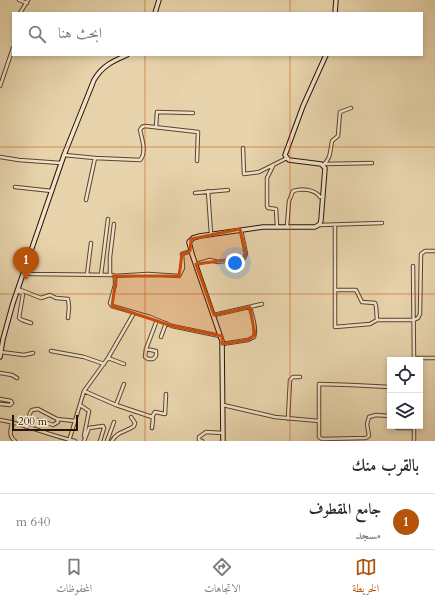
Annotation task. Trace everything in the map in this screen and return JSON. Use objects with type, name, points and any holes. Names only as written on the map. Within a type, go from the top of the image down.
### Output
[{"type":"street","points":[[19,0],[27,1],[21,12]]},
{"type":"street","points":[[155,12],[159,0]]},
{"type":"street","points":[[335,12],[336,0]]},
{"type":"street","points":[[0,86],[12,51]]},
{"type":"street","points":[[0,356],[1,338],[64,155],[99,72],[112,62],[126,56]]},
{"type":"street","points":[[326,56],[303,106],[286,151],[287,158],[291,161],[324,164],[372,163]]},
{"type":"street","points":[[319,225],[321,220],[323,197],[324,164],[331,154],[332,141],[338,136],[340,112],[351,108]]},
{"type":"street","points":[[156,127],[157,112],[193,113]]},
{"type":"street","points":[[64,155],[140,160],[143,157],[144,152],[141,128],[145,126],[198,132],[197,161]]},
{"type":"street","points":[[243,148],[244,174],[259,172],[287,158]]},
{"type":"street","points":[[0,157],[62,163]]},
{"type":"street","points":[[86,200],[95,158]]},
{"type":"street","points":[[273,165],[267,177],[267,206],[269,208],[276,209],[277,226]]},
{"type":"street","points":[[15,187],[52,191]]},
{"type":"street","points":[[195,193],[228,190]]},
{"type":"street","points":[[287,226],[289,200],[293,191],[314,191],[317,192],[320,197],[323,197]]},
{"type":"street","points":[[208,192],[211,234]]},
{"type":"street","points":[[101,275],[108,220]]},
{"type":"street","points":[[223,441],[221,336],[191,251],[191,239],[240,229],[277,226],[315,227],[319,225],[382,223]]},
{"type":"street","points":[[114,224],[110,257],[112,275],[116,281],[110,305],[150,317],[176,327],[221,336]]},
{"type":"street","points":[[335,225],[335,328],[370,324],[377,320],[414,320],[418,318],[420,314],[421,254],[425,251],[435,251]]},
{"type":"street","points":[[196,264],[210,260],[218,262],[244,258],[246,254],[240,229]]},
{"type":"street","points":[[87,275],[91,243]]},
{"type":"street","points":[[24,273],[87,275],[148,274],[179,276],[183,268],[182,254],[191,251]]},
{"type":"street","points":[[413,266],[414,357]]},
{"type":"street","points":[[17,290],[41,298],[50,295],[56,298],[68,299],[68,318]]},
{"type":"street","points":[[17,290],[23,294],[19,318],[31,323]]},
{"type":"street","points":[[335,290],[356,290],[362,302],[375,303],[377,320]]},
{"type":"street","points":[[214,315],[262,304]]},
{"type":"street","points":[[222,344],[248,340],[254,337],[256,334],[250,307]]},
{"type":"street","points":[[69,440],[84,391],[108,358],[134,313]]},
{"type":"street","points":[[146,348],[156,351],[156,356],[153,359],[148,359],[145,357],[146,348],[158,320]]},
{"type":"street","points":[[161,337],[166,323]]},
{"type":"street","points":[[51,351],[84,357],[104,364]]},
{"type":"street","points":[[1,352],[24,354],[33,353]]},
{"type":"street","points":[[108,358],[124,364]]},
{"type":"street","points":[[423,359],[435,358]]},
{"type":"street","points":[[0,373],[12,375],[17,378]]},
{"type":"street","points":[[288,419],[290,379],[300,377]]},
{"type":"street","points":[[116,405],[124,384]]},
{"type":"street","points":[[387,387],[320,384],[320,439],[366,439],[369,436],[367,424],[369,417],[376,414],[387,416]]},
{"type":"street","points":[[84,391],[116,405],[152,417]]},
{"type":"street","points":[[152,428],[152,417],[155,412],[165,414],[166,394]]},
{"type":"street","points":[[0,399],[11,401],[12,403],[10,405],[0,404]]},
{"type":"street","points":[[80,405],[89,411],[84,436]]},
{"type":"street","points":[[223,405],[288,419],[319,421]]},
{"type":"street","points":[[26,427],[32,410],[38,409],[58,419],[75,421]]},
{"type":"street","points":[[112,441],[117,435],[134,426],[135,423],[131,417]]},
{"type":"street","points":[[39,420],[53,425],[58,422],[58,419]]},
{"type":"street","points":[[0,420],[12,422],[75,441]]},
{"type":"street","points":[[12,422],[10,434],[11,438],[15,441]]},
{"type":"street","points":[[107,441],[114,422]]},
{"type":"street","points":[[84,441],[89,428],[103,426],[104,428],[100,441]]},
{"type":"street","points":[[414,429],[414,441]]},
{"type":"street","points":[[111,430],[117,435]]},
{"type":"street","points":[[202,441],[199,440],[199,437],[206,432],[223,433]]},
{"type":"highlighted area","points":[[240,229],[246,254],[244,258],[196,264],[214,315],[250,307],[255,335],[248,340],[222,344],[222,336],[172,326],[112,306],[116,278],[113,276],[179,276],[182,254],[190,251],[191,239]]},
{"type":"place","name":"جامع المقطوف","points":[[26,280]]}]
